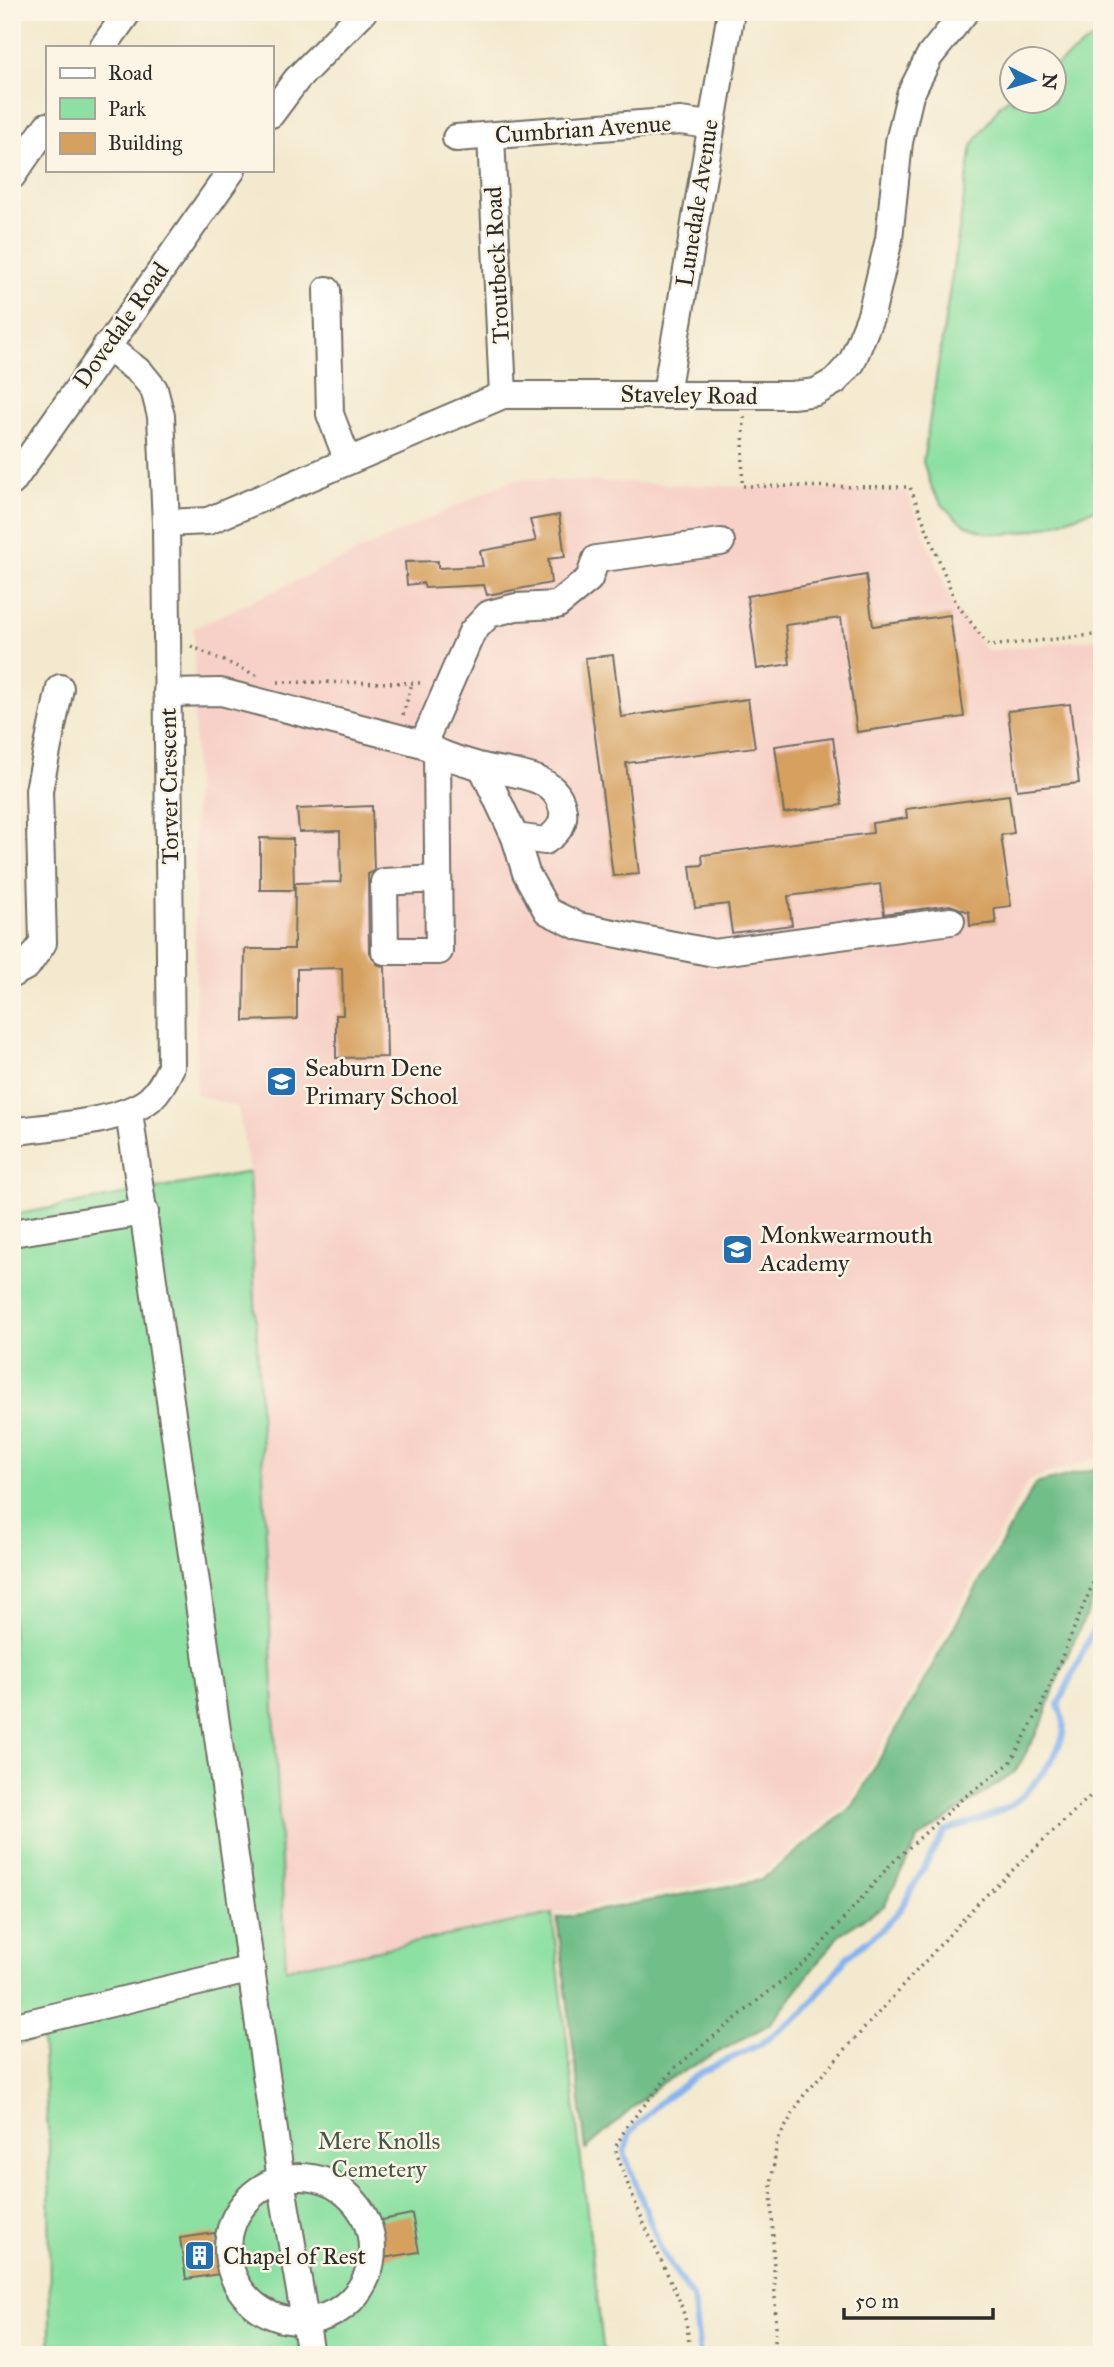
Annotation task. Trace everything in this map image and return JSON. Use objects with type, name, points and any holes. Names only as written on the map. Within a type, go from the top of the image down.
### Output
[{"type":"street","points":[[104,46],[128,12]]},
{"type":"street","points":[[273,111],[297,79],[363,12]]},
{"type":"street","name":"Lunedale Avenue","points":[[666,393],[731,12]]},
{"type":"street","name":"Staveley Road","points":[[166,523],[208,521],[503,395],[666,393],[745,397],[816,392],[835,381],[852,362],[871,316],[889,239],[899,142],[909,95],[929,57],[965,12]]},
{"type":"street","name":"Cumbrian Avenue","points":[[456,138],[680,121],[710,125]]},
{"type":"street","points":[[12,176],[46,128]]},
{"type":"street","name":"Troutbeck Road","points":[[491,136],[503,395]]},
{"type":"street","name":"Dovedale Road","points":[[12,482],[231,172]]},
{"type":"street","points":[[327,290],[330,414],[348,461]]},
{"type":"street","name":"Torver Crescent","points":[[12,1132],[129,1112],[149,1100],[163,1085],[171,1067],[166,523],[161,416],[154,389],[141,373],[106,346]]},
{"type":"street","points":[[437,878],[430,749],[472,632],[489,614],[516,607],[557,605],[589,579],[596,559],[721,542]]},
{"type":"street","points":[[12,974],[27,966],[44,943],[39,790],[60,688]]},
{"type":"street","points":[[167,693],[221,692],[396,739],[482,767],[526,775],[554,789],[562,802],[564,818],[557,833],[545,841],[515,837]]},
{"type":"street","points":[[482,767],[515,837],[526,873],[547,911],[578,926],[713,953],[951,921]]},
{"type":"street","points":[[129,1112],[281,2180],[311,2355]]},
{"type":"street","points":[[12,1233],[145,1212]]},
{"type":"street","points":[[12,2027],[252,1969]]},
{"type":"street","points":[[322,2179],[355,2200],[371,2227],[373,2263],[352,2302],[330,2317],[306,2322],[284,2321],[253,2305],[235,2281],[228,2255],[231,2228],[243,2204],[266,2184],[281,2180],[322,2179]]},
{"type":"path","points":[[745,397],[743,486],[910,487],[956,603],[989,646],[1102,634]]},
{"type":"path","points":[[166,635],[272,682],[432,683]]},
{"type":"path","points":[[396,739],[412,683]]},
{"type":"path","points":[[691,2355],[689,2327],[680,2295],[660,2259],[615,2148],[627,2126],[676,2067],[810,1958],[890,1865],[962,1799],[1010,1763],[1040,1709],[1102,1562]]},
{"type":"path","points":[[774,2355],[776,2327],[771,2185],[777,2141],[804,2095],[977,1904],[1102,1785]]},
{"type":"shaded area","name":"Monkwearmouth Academy","points":[[514,479],[907,492],[953,604],[986,651],[1095,639],[1102,661],[1102,1456],[1029,1480],[850,1801],[763,1872],[286,1969],[249,1172],[238,1107],[196,1095],[194,628]]},
{"type":"green space","points":[[1102,32],[1102,369],[1092,445],[1098,508],[1033,530],[1012,534],[991,533],[972,528],[954,516],[937,497],[923,462],[972,146],[998,108],[998,116],[1068,116],[1068,57]]},
{"type":"green space","name":"Mere Knolls Cemetery","points":[[249,1172],[286,1969],[552,1914],[604,2355],[50,2355],[49,2146],[42,2039],[12,2045],[12,1215]]},
{"type":"green space","points":[[1102,1467],[1102,1580],[1062,1667],[1042,1723],[1016,1771],[918,1839],[884,1906],[840,1934],[770,2024],[660,2084],[586,2149],[557,1918],[761,1880],[853,1806],[1035,1484]]},
{"type":"building","points":[[559,515],[565,557],[548,559],[551,583],[487,595],[484,585],[425,588],[423,583],[407,585],[405,562],[438,561],[438,568],[483,566],[480,551],[536,541],[530,520]]},
{"type":"building","points":[[866,575],[873,626],[950,615],[964,717],[857,732],[841,618],[785,625],[790,664],[757,669],[747,596]]},
{"type":"building","points":[[613,655],[621,717],[748,699],[755,747],[626,763],[639,874],[613,876],[585,658]]},
{"type":"building","points":[[1070,704],[1079,783],[1017,790],[1008,711]]},
{"type":"building","points":[[833,738],[842,805],[784,813],[775,746]]},
{"type":"building","points":[[1009,795],[1014,833],[1001,835],[1011,906],[994,908],[996,923],[970,926],[969,912],[950,905],[884,914],[880,884],[788,896],[792,925],[732,933],[728,904],[695,908],[690,866],[703,865],[702,855],[873,833],[872,823],[907,818],[906,809]]},
{"type":"building","points":[[372,806],[374,871],[368,874],[369,951],[377,964],[385,967],[387,1057],[336,1058],[336,1015],[343,1015],[342,968],[297,969],[297,1019],[244,1021],[245,949],[294,949],[295,883],[341,882],[340,831],[299,832],[297,809]]},
{"type":"building","points":[[260,838],[293,839],[294,890],[260,890]]},
{"type":"building","name":"Chapel of Rest","points":[[412,2214],[419,2252],[383,2258],[376,2221]]},
{"type":"building","name":"Chapel of Rest","points":[[215,2233],[220,2274],[186,2279],[180,2238]]},
{"type":"waterway","points":[[700,2355],[693,2298],[662,2252],[624,2153],[630,2133],[659,2103],[700,2073],[759,2045],[804,2012],[847,1957],[881,1930],[900,1910],[945,1831],[1003,1809],[1028,1790],[1059,1746],[1064,1725],[1058,1705],[1102,1611]]},
{"type":"place","name":"Seaburn Dene Primary School","points":[[282,1082]]},
{"type":"place","name":"Monkwearmouth Academy","points":[[737,1249]]},
{"type":"place","name":"Chapel of Rest","points":[[200,2256]]}]
